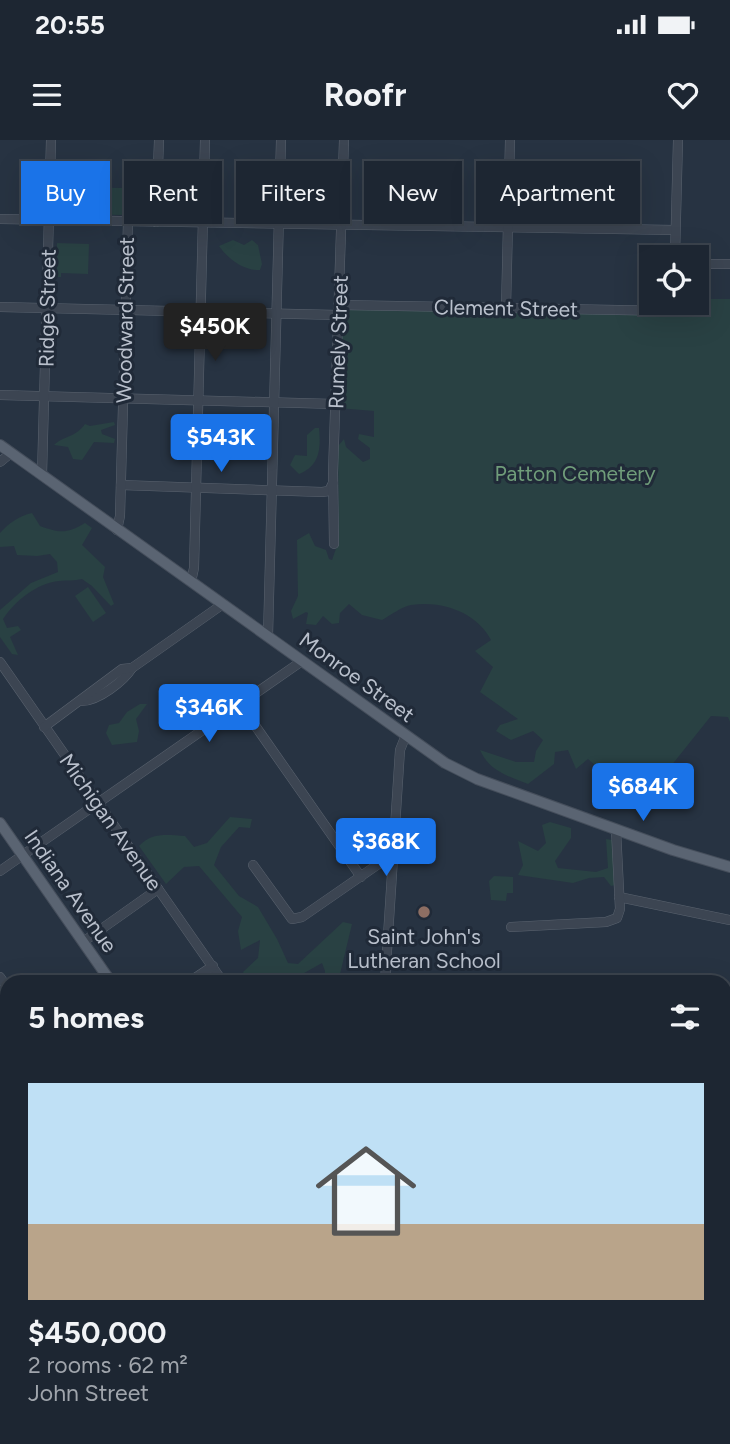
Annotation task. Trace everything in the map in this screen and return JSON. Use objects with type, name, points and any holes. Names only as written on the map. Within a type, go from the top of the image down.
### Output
[{"type":"main road","name":"Monroe Street","points":[[0,446],[445,763],[466,774],[616,830],[730,867]]},
{"type":"main road","name":"Indiana Avenue","points":[[0,822],[106,975]]},
{"type":"street","name":"Ridge Street","points":[[50,161],[51,140]]},
{"type":"street","name":"Woodward Street","points":[[158,161],[159,140]]},
{"type":"street","points":[[204,161],[205,140]]},
{"type":"street","points":[[268,636],[281,140]]},
{"type":"street","name":"Rumely Street","points":[[334,544],[333,483],[344,140]]},
{"type":"street","points":[[506,308],[510,140]]},
{"type":"street","points":[[675,245],[678,140]]},
{"type":"street","points":[[0,219],[21,219]]},
{"type":"street","name":"Ridge Street","points":[[41,475],[49,224]]},
{"type":"street","name":"Woodward Street","points":[[117,530],[120,516],[128,224]]},
{"type":"street","points":[[191,582],[194,568],[197,488],[203,224]]},
{"type":"street","points":[[222,224],[675,230]]},
{"type":"street","points":[[709,264],[730,264]]},
{"type":"street","name":"Clement Street","points":[[0,307],[276,313],[639,307]]},
{"type":"street","points":[[0,395],[335,404]]},
{"type":"street","points":[[0,462],[11,453]]},
{"type":"street","points":[[121,485],[322,492],[328,491],[333,483]]},
{"type":"street","points":[[44,727],[82,701],[91,701],[128,675],[132,668],[223,604]]},
{"type":"street","points":[[0,871],[302,661]]},
{"type":"street","name":"Michigan Avenue","points":[[0,662],[219,975]]},
{"type":"street","points":[[240,704],[361,877]]},
{"type":"street","points":[[385,975],[400,750],[406,735]]},
{"type":"street","points":[[511,927],[611,921],[619,916],[616,830]]},
{"type":"street","points":[[253,865],[292,919],[302,917],[393,854]]},
{"type":"street","points":[[83,942],[159,889]]},
{"type":"street","points":[[619,897],[730,920]]},
{"type":"street","points":[[200,975],[213,966]]},
{"type":"green space","points":[[110,188],[124,188],[123,215],[110,215]]},
{"type":"green space","points":[[233,240],[244,245],[252,240],[258,245],[262,264],[260,270],[237,263],[219,246]]},
{"type":"green space","points":[[57,243],[89,244],[88,274],[61,273],[61,277],[56,277]]},
{"type":"green space","name":"Patton Cemetery","points":[[709,299],[730,299],[730,722],[728,717],[711,716],[651,791],[621,788],[588,759],[576,769],[568,750],[555,752],[554,764],[528,784],[500,772],[488,763],[480,750],[516,762],[534,762],[536,751],[543,740],[533,731],[511,740],[496,731],[500,725],[518,719],[480,692],[493,667],[475,651],[491,640],[477,622],[457,610],[434,604],[411,605],[382,620],[362,615],[349,604],[340,613],[339,623],[332,624],[323,616],[316,625],[306,624],[306,612],[293,619],[291,611],[298,596],[297,540],[309,533],[315,546],[326,550],[332,560],[339,540],[338,446],[344,439],[346,447],[363,462],[370,459],[370,448],[358,439],[359,434],[374,437],[374,411],[338,408],[343,313],[348,309],[709,315]]},
{"type":"green space","points":[[114,422],[115,425],[101,430],[102,434],[115,439],[114,443],[94,442],[82,460],[73,459],[68,447],[54,445],[77,432],[85,424],[90,426]]},
{"type":"green space","points":[[319,428],[318,456],[306,471],[299,474],[290,465],[295,455],[307,456],[307,435]]},
{"type":"green space","points":[[32,513],[40,526],[53,530],[68,531],[85,523],[92,528],[82,545],[105,567],[103,577],[114,604],[111,606],[82,579],[51,582],[35,589],[20,600],[3,619],[7,628],[18,626],[21,630],[10,637],[18,655],[12,654],[0,637],[0,610],[31,583],[58,572],[57,562],[50,554],[17,555],[14,546],[0,547],[0,533],[14,520]]},
{"type":"green space","points":[[88,587],[106,613],[93,622],[75,596]]},
{"type":"green space","points":[[140,704],[147,704],[136,719],[139,731],[137,742],[112,745],[106,733],[109,725],[119,723],[127,712]]},
{"type":"green space","points":[[230,817],[252,819],[250,828],[239,827],[221,847],[214,865],[239,896],[258,907],[288,963],[298,964],[343,922],[352,924],[340,975],[325,975],[322,963],[301,975],[245,975],[243,972],[258,958],[260,940],[241,950],[238,931],[242,917],[199,866],[184,867],[166,884],[139,846],[149,838],[166,835],[185,836],[194,847],[207,843]]},
{"type":"green space","points":[[550,822],[571,828],[571,838],[555,861],[558,868],[596,872],[608,868],[606,839],[612,840],[616,885],[611,886],[604,877],[573,883],[518,875],[523,865],[518,841],[538,851],[546,843],[542,825]]},
{"type":"green space","points":[[494,876],[513,877],[513,893],[507,893],[506,901],[491,900],[489,881]]},
{"type":"place","name":"Saint John's Lutheran School","points":[[424,912]]}]
